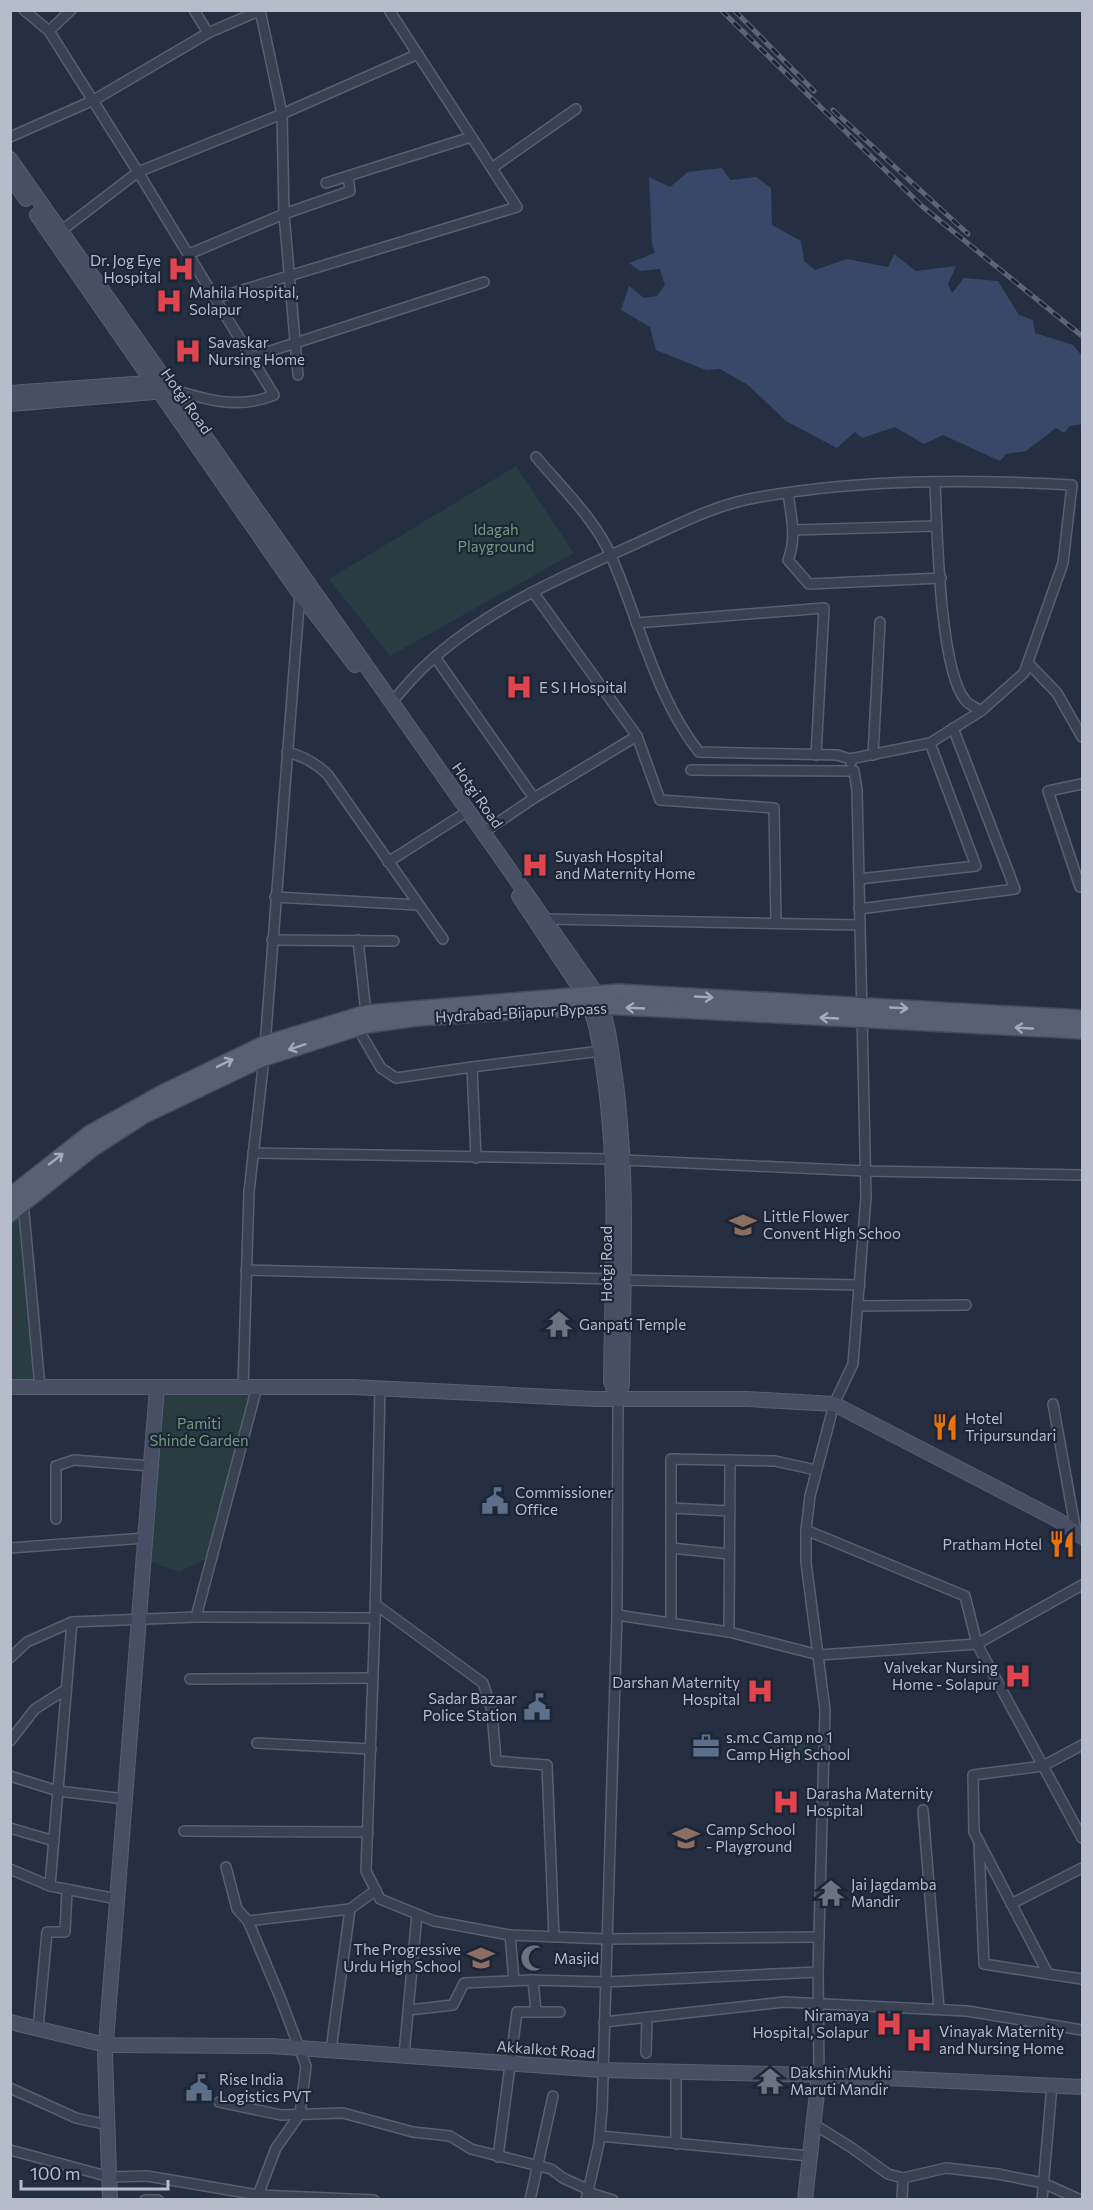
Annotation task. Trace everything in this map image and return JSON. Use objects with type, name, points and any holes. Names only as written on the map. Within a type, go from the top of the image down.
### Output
[{"type":"main road","name":"Hotgi Road","points":[[10,159],[61,231],[300,592],[594,1000],[618,1159]]},
{"type":"main road","name":"Hotgi Road","points":[[10,176],[392,702],[546,919],[594,1000],[621,1122],[618,1159],[617,1279],[610,1382],[618,1400]]},
{"type":"main road","points":[[11,400],[163,387]]},
{"type":"main road","points":[[264,1051],[366,1013],[594,1000]]},
{"type":"main road","name":"Hydrabad-Bijapur Bypass","points":[[10,1214],[17,1199],[143,1116],[264,1051],[357,1027],[418,1018],[594,1000],[863,1013],[1083,1030]]},
{"type":"main road","points":[[863,1013],[1083,1018]]},
{"type":"main road","points":[[10,1387],[380,1388],[618,1400],[747,1399],[834,1404],[1079,1534]]},
{"type":"main road","points":[[110,2199],[106,2045],[157,1387]]},
{"type":"main road","name":"Akkalkot Road","points":[[10,2022],[106,2045],[299,2048],[601,2070],[819,2075],[1083,2087]]},
{"type":"main road","points":[[805,2199],[819,2075]]},
{"type":"street","points":[[24,10],[49,31],[94,100],[274,395],[257,403],[232,404],[163,387]]},
{"type":"street","points":[[49,31],[71,10]]},
{"type":"street","points":[[194,10],[208,33]]},
{"type":"street","points":[[216,297],[517,207],[389,10]]},
{"type":"street","points":[[10,137],[94,100],[208,33],[260,11],[282,114],[284,214],[298,375]]},
{"type":"street","points":[[61,231],[138,172],[282,114],[418,54]]},
{"type":"street","points":[[492,168],[576,109]]},
{"type":"street","points":[[326,183],[471,137]]},
{"type":"street","points":[[189,254],[284,214],[350,191],[348,176]]},
{"type":"street","points":[[252,357],[484,282]]},
{"type":"street","points":[[392,702],[435,657],[458,638],[533,592],[610,554],[723,505],[840,486],[935,482],[1078,486],[1064,563],[1024,674],[981,711],[930,742],[850,759],[837,755],[699,752],[674,712],[636,623],[610,554],[596,529],[536,457]]},
{"type":"street","points":[[935,482],[947,646],[953,674],[965,701],[981,711]]},
{"type":"street","points":[[788,493],[793,530],[792,550],[788,560],[809,584],[941,578]]},
{"type":"street","points":[[793,530],[937,526]]},
{"type":"street","points":[[196,1617],[250,1387],[246,1270],[253,1153],[264,1051],[300,592]]},
{"type":"street","points":[[533,592],[637,736],[660,800],[774,808],[776,923]]},
{"type":"street","points":[[636,623],[824,608],[816,755]]},
{"type":"street","points":[[873,755],[880,622]]},
{"type":"street","points":[[435,657],[534,798]]},
{"type":"street","points":[[1028,663],[1057,693],[1083,738]]},
{"type":"street","points":[[859,909],[1016,889],[953,728]]},
{"type":"street","points":[[484,832],[534,798],[637,736]]},
{"type":"street","points":[[859,879],[976,866],[930,742]]},
{"type":"street","points":[[287,752],[316,764],[328,775],[443,939]]},
{"type":"street","points":[[819,2075],[818,1971],[825,1710],[806,1562],[806,1530],[810,1496],[834,1404],[853,1364],[860,1286],[866,1171],[859,879],[854,771],[850,759]]},
{"type":"street","points":[[691,770],[854,771]]},
{"type":"street","points":[[1080,887],[1048,790],[1083,783]]},
{"type":"street","points":[[388,862],[462,815]]},
{"type":"street","points":[[275,897],[418,905]]},
{"type":"street","points":[[546,919],[860,925]]},
{"type":"street","points":[[272,940],[394,941]]},
{"type":"street","points":[[358,940],[366,1013]]},
{"type":"street","points":[[357,1027],[381,1068],[396,1078],[601,1051]]},
{"type":"street","points":[[472,1067],[476,1158]]},
{"type":"street","points":[[253,1153],[618,1159],[866,1171],[1083,1175]]},
{"type":"street","points":[[17,1199],[40,1387]]},
{"type":"street","points":[[246,1270],[860,1286]]},
{"type":"street","points":[[858,1306],[966,1305]]},
{"type":"street","points":[[380,1388],[366,1871],[380,1899],[434,1921],[510,1935],[607,1940],[819,1937]]},
{"type":"street","points":[[587,2194],[600,2136],[617,1615],[618,1400]]},
{"type":"street","points":[[1053,1404],[1079,1534]]},
{"type":"street","points":[[671,1623],[671,1459],[775,1461],[816,1470]]},
{"type":"street","points":[[56,1519],[56,1466],[74,1460],[151,1466]]},
{"type":"street","points":[[729,1632],[730,1460]]},
{"type":"street","points":[[671,1508],[730,1511]]},
{"type":"street","points":[[806,1530],[965,1596],[977,1644],[1083,1838]]},
{"type":"street","points":[[10,1548],[145,1538]]},
{"type":"street","points":[[671,1548],[729,1554]]},
{"type":"street","points":[[617,1615],[729,1632],[819,1655],[977,1644],[1083,1585]]},
{"type":"street","points":[[375,1604],[483,1683],[492,1712],[496,1761],[547,1765],[554,1937]]},
{"type":"street","points":[[10,1658],[27,1642],[72,1622],[196,1617],[375,1618]]},
{"type":"street","points":[[50,1886],[72,1622]]},
{"type":"street","points":[[190,1679],[373,1678]]},
{"type":"street","points":[[10,1741],[35,1709],[65,1689]]},
{"type":"street","points":[[257,1743],[370,1749]]},
{"type":"street","points":[[1048,1974],[974,1832],[973,1775],[1043,1766],[1083,1745]]},
{"type":"street","points":[[10,1776],[58,1791],[125,1799]]},
{"type":"street","points":[[923,1810],[939,2009]]},
{"type":"street","points":[[10,1828],[54,1841]]},
{"type":"street","points":[[184,1831],[368,1832]]},
{"type":"street","points":[[979,1841],[984,1964],[1083,1979]]},
{"type":"street","points":[[226,1867],[237,1909],[248,1921],[299,2048],[306,2078],[300,2114],[276,2148],[258,2195]]},
{"type":"street","points":[[1011,1904],[1083,1868]]},
{"type":"street","points":[[10,1869],[50,1886],[117,1899]]},
{"type":"street","points":[[38,2029],[47,1932],[65,1932],[67,1890]]},
{"type":"street","points":[[248,1921],[350,1909],[376,1890]]},
{"type":"street","points":[[331,2050],[350,1909]]},
{"type":"street","points":[[404,2055],[417,1914]]},
{"type":"street","points":[[510,1935],[514,1981]]},
{"type":"street","points":[[408,2010],[453,2005],[464,1983],[533,1980],[604,1982],[818,1971]]},
{"type":"street","points":[[533,1980],[536,2012]]},
{"type":"street","points":[[604,2022],[784,2002],[967,2011],[1083,2030]]},
{"type":"street","points":[[498,2157],[517,2012],[560,2012]]},
{"type":"street","points":[[646,2053],[647,2018]]},
{"type":"street","points":[[675,2144],[676,2072]]},
{"type":"street","points":[[1042,2199],[1052,2085]]},
{"type":"street","points":[[10,2088],[76,2118],[108,2125]]},
{"type":"street","points":[[530,2199],[553,2096]]},
{"type":"street","points":[[219,2102],[281,2115],[343,2112],[413,2132],[450,2136],[471,2149],[551,2169],[587,2194],[613,2199]]},
{"type":"street","points":[[812,2124],[852,2148],[888,2174],[903,2178],[946,2168],[1043,2183],[1081,2199]]},
{"type":"street","points":[[600,2136],[810,2156]]},
{"type":"street","points":[[10,2150],[110,2177],[147,2176],[258,2195],[374,2199]]},
{"type":"street","points":[[902,2199],[903,2178]]},
{"type":"street","points":[[145,2199],[158,2199]]},
{"type":"green space","name":"Idagah Playground","points":[[516,466],[574,553],[390,656],[329,579]]},
{"type":"green space","points":[[17,1208],[40,1307],[40,1387],[11,1384],[10,1215]]},
{"type":"green space","name":"Pamiti Shinde Garden","points":[[157,1387],[257,1387],[212,1556],[179,1572],[144,1559]]},
{"type":"green space","points":[[775,1739],[809,1742],[808,1763],[770,1757]]},
{"type":"water","points":[[722,168],[730,180],[756,177],[771,188],[772,225],[801,241],[804,261],[815,270],[847,259],[888,267],[894,254],[916,271],[956,266],[948,284],[952,293],[964,278],[998,281],[1019,315],[1033,320],[1035,333],[1073,345],[1082,356],[1082,424],[1070,426],[1064,433],[1056,428],[1026,451],[1006,454],[1000,461],[943,435],[924,444],[895,427],[862,438],[855,432],[837,448],[786,421],[748,385],[720,369],[706,370],[656,350],[650,327],[621,310],[629,286],[644,298],[657,296],[665,285],[660,269],[640,271],[629,263],[655,253],[652,244],[649,177],[670,187],[688,172]]},
{"type":"railway","points":[[721,10],[923,207],[1082,336]]},
{"type":"railway","points":[[734,10],[814,91]]},
{"type":"railway","points":[[833,110],[968,234]]},
{"type":"place","name":"Dr. Jog Eye Hospital","points":[[181,269]]},
{"type":"place","name":"Mahila Hospital, Solapur","points":[[169,301]]},
{"type":"place","name":"Savaskar Nursing Home","points":[[188,351]]},
{"type":"place","name":"E S I Hospital","points":[[519,687]]},
{"type":"place","name":"Suyash Hospital and Maternity Home","points":[[535,865]]},
{"type":"place","name":"Little Flower Convent High Schoo","points":[[743,1225]]},
{"type":"place","name":"Ganpati Temple","points":[[559,1324]]},
{"type":"place","name":"Hotel Tripursundari","points":[[945,1427]]},
{"type":"place","name":"Commissioner Office","points":[[495,1501]]},
{"type":"place","name":"Pratham Hotel","points":[[1062,1544]]},
{"type":"place","name":"Valvekar Nursing Home - Solapur","points":[[1018,1676]]},
{"type":"place","name":"Darshan Maternity Hospital","points":[[760,1691]]},
{"type":"place","name":"Sadar Bazaar Police Station","points":[[537,1707]]},
{"type":"place","name":"s.m.c Camp no 1 Camp High School","points":[[706,1746]]},
{"type":"place","name":"Darasha Maternity Hospital","points":[[786,1802]]},
{"type":"place","name":"Camp School - Playground","points":[[686,1838]]},
{"type":"place","name":"Jai Jagdamba Mandir","points":[[831,1893]]},
{"type":"place","name":"The Progressive Urdu High School","points":[[481,1958]]},
{"type":"place","name":"Masjid","points":[[534,1958]]},
{"type":"place","name":"Niramaya Hospital, Solapur","points":[[889,2024]]},
{"type":"place","name":"Vinayak Maternity and Nursing Home","points":[[919,2040]]},
{"type":"place","name":"Dakshin Mukhi Maruti Mandir","points":[[770,2081]]},
{"type":"place","name":"Rise India Logistics PVT","points":[[199,2088]]}]
